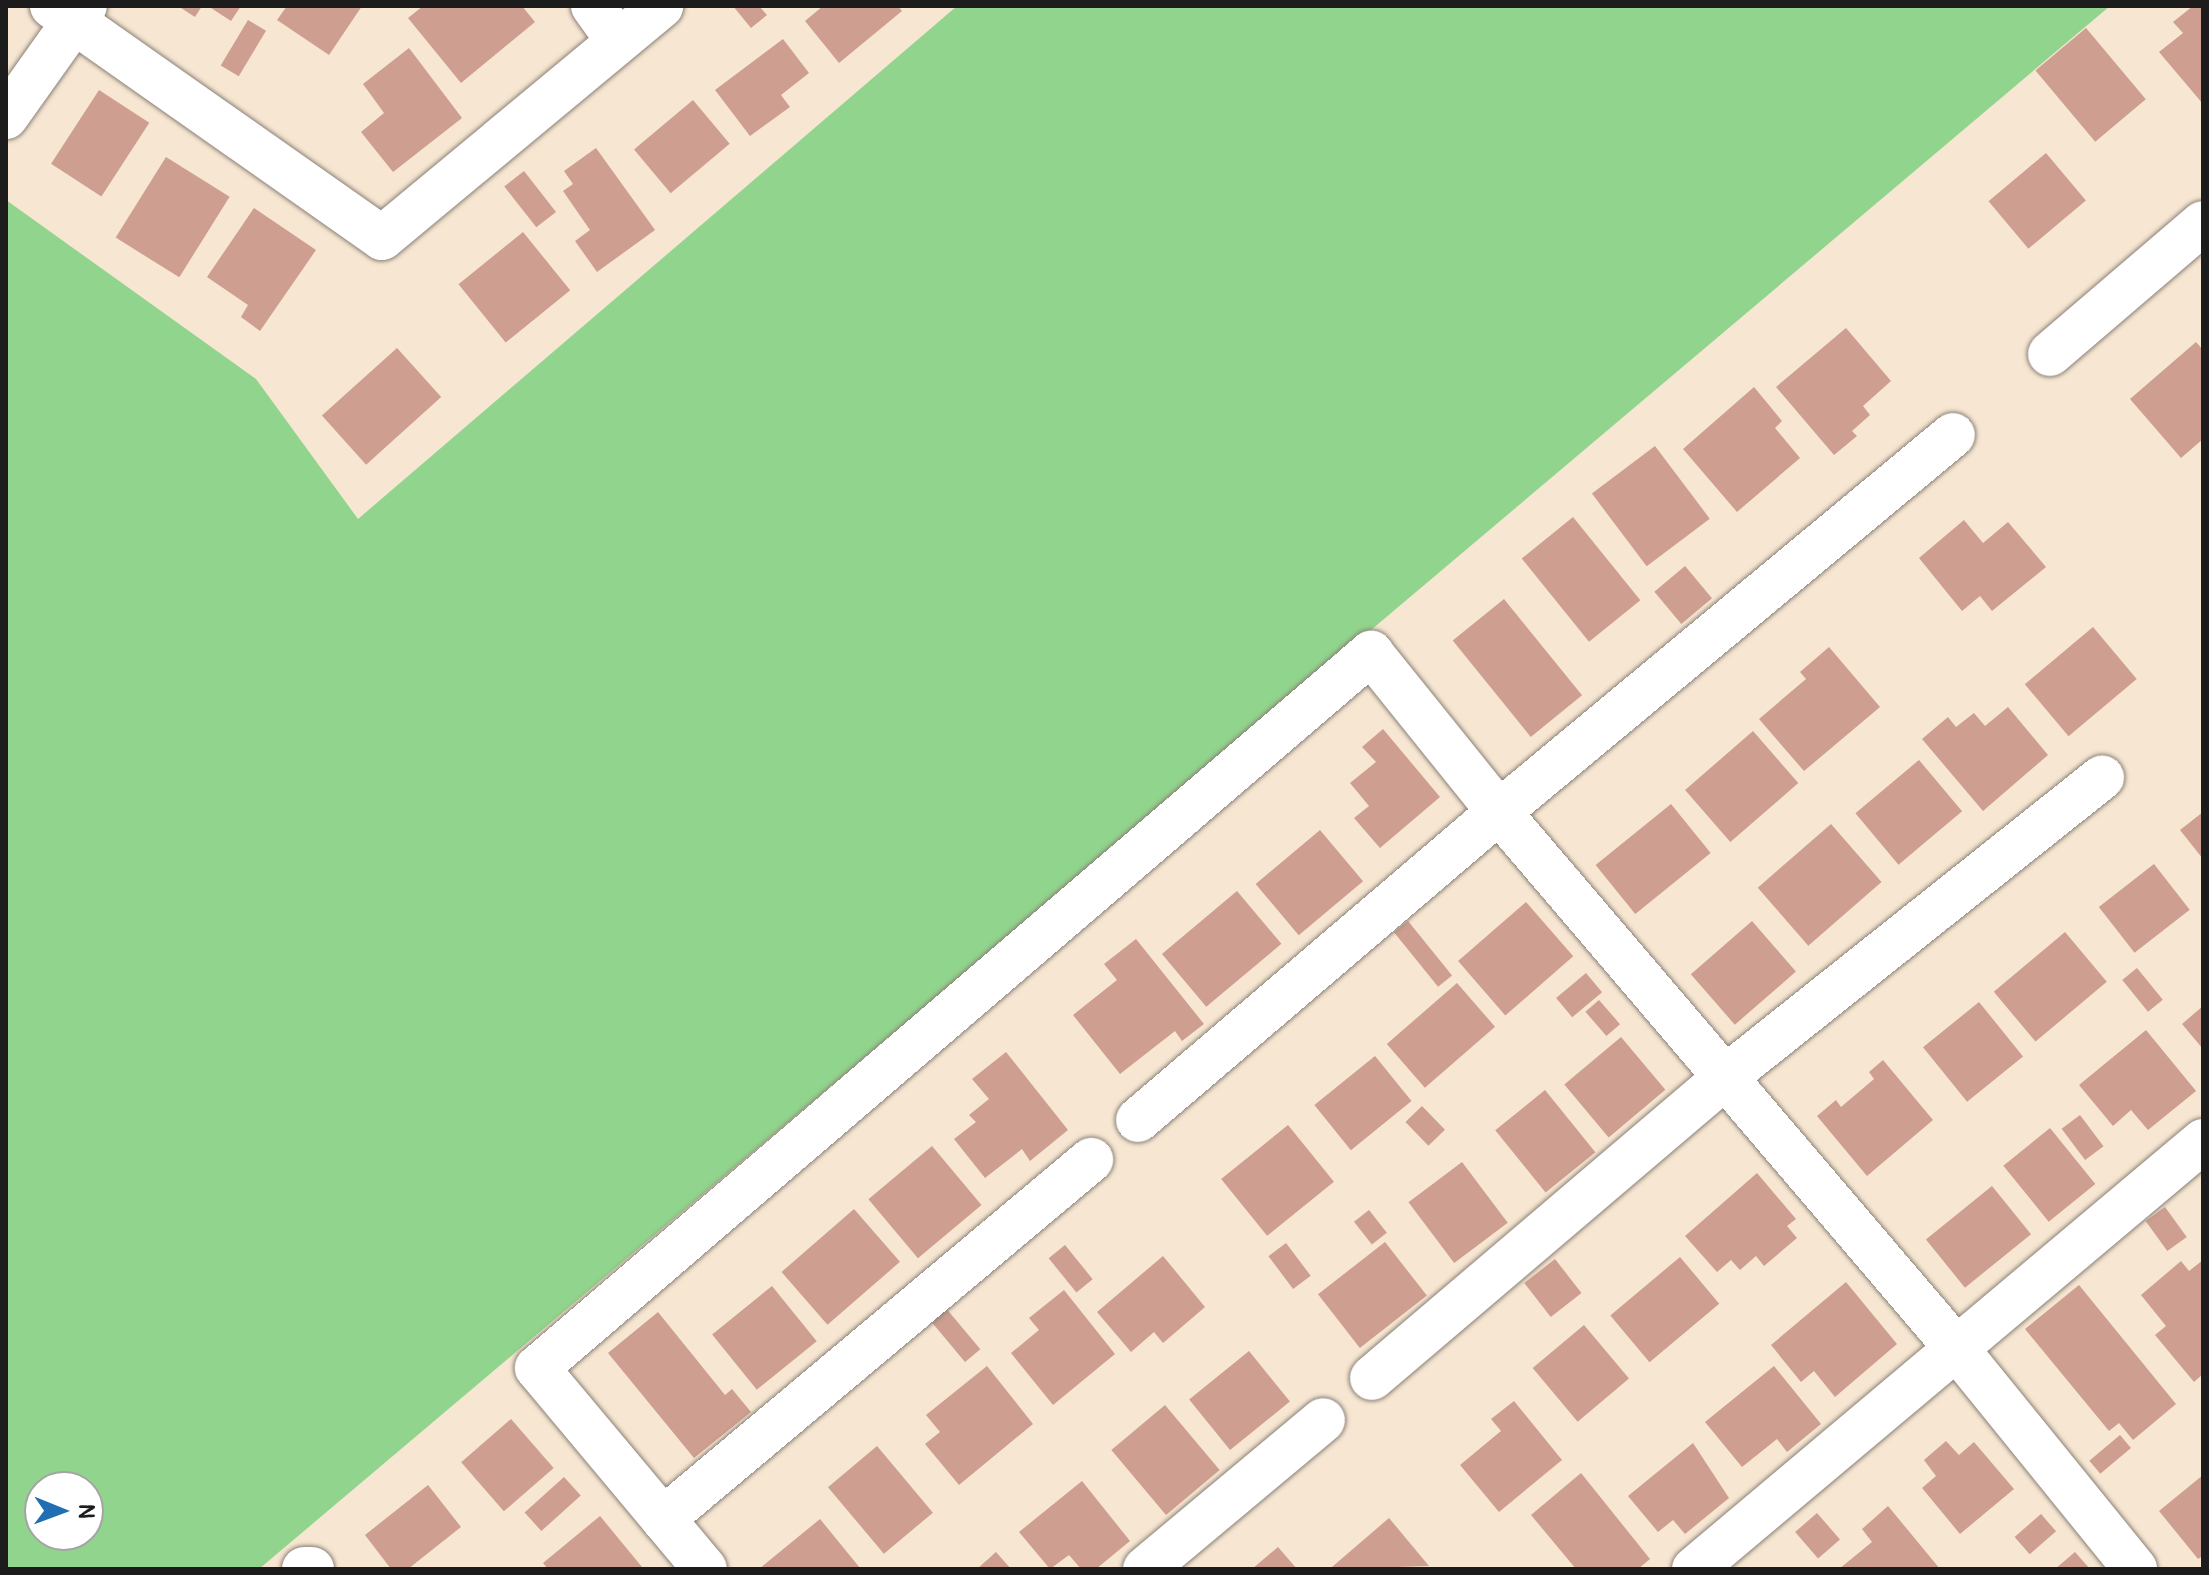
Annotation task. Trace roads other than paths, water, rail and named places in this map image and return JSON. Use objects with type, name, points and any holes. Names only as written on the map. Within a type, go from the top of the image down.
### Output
[{"type":"street","points":[[593,6],[618,41]]},
{"type":"street","points":[[6,117],[70,11],[382,238],[661,6]]},
{"type":"street","points":[[2050,354],[2203,223]]},
{"type":"street","points":[[1138,1120],[1499,812],[1953,435]]},
{"type":"street","points":[[705,1569],[537,1368],[1371,653],[1499,812],[1728,1075],[1957,1349],[2135,1569]]},
{"type":"street","points":[[1372,1378],[1728,1075],[2102,777]]},
{"type":"street","points":[[1694,1569],[2203,1141]]},
{"type":"street","points":[[663,1519],[1091,1160]]},
{"type":"street","points":[[1145,1569],[1323,1420]]},
{"type":"street","points":[[304,1569],[312,1569]]}]
